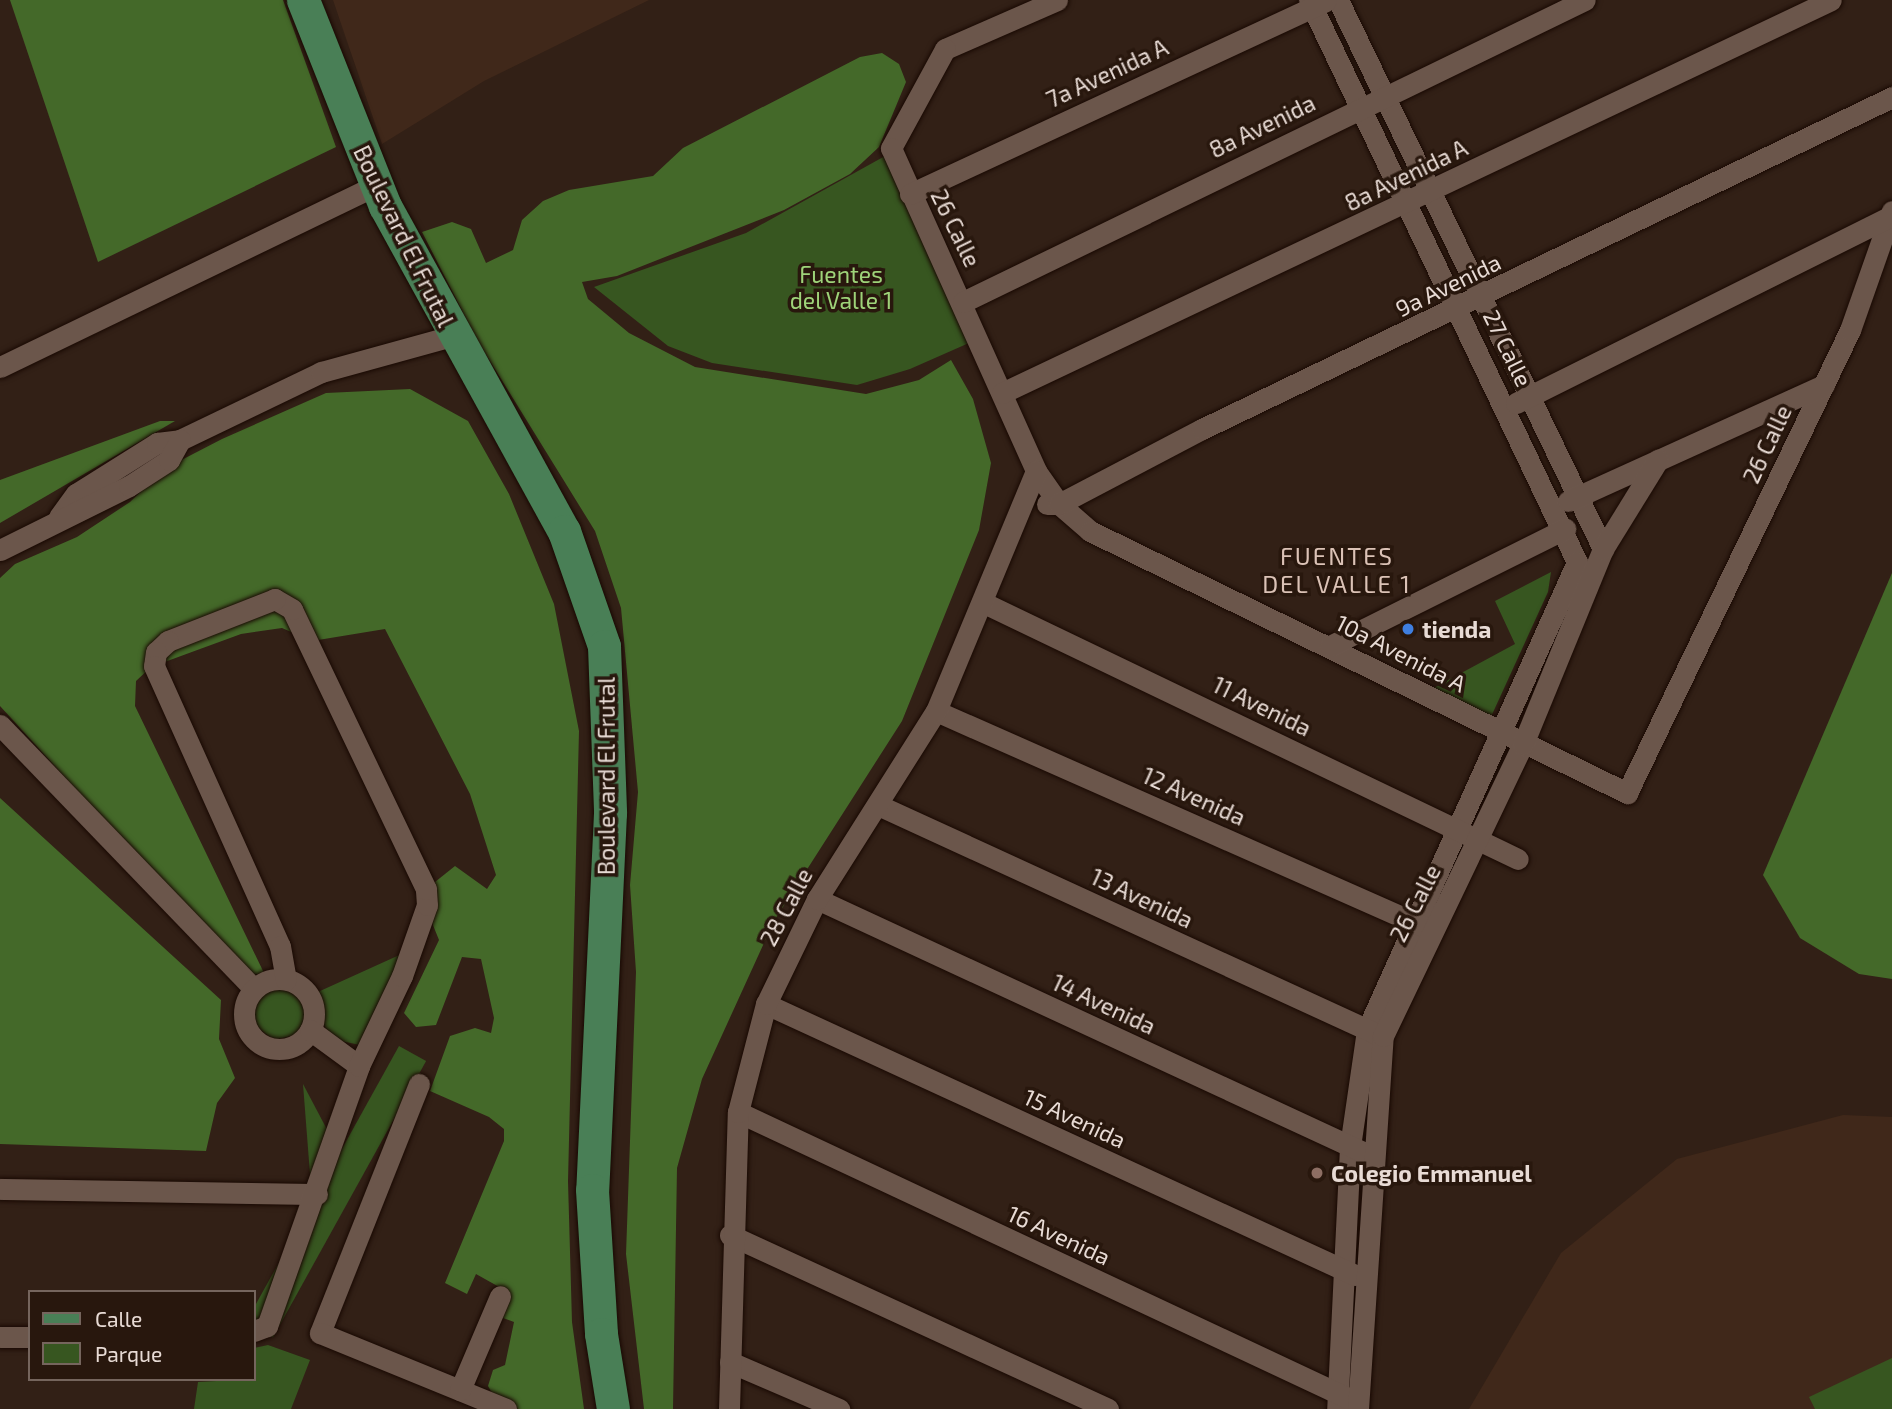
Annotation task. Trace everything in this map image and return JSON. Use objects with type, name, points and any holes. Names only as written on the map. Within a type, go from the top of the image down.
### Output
[{"type":"main road","name":"Boulevard El Frutal","points":[[303,0],[376,185],[452,336],[564,531],[604,646],[610,813],[592,1190],[601,1334],[613,1409]]},
{"type":"street","name":"26 Calle","points":[[1057,0],[941,53],[892,140],[910,194],[963,302],[1036,471],[1059,505],[1090,531]]},
{"type":"street","name":"27 Calle","points":[[1338,0],[1603,549]]},
{"type":"street","name":"8a Avenida","points":[[963,302],[1385,94],[1585,0]]},
{"type":"street","name":"8a Avenida A","points":[[1002,393],[1409,204],[1831,0]]},
{"type":"street","name":"7a Avenida A","points":[[910,194],[1316,2]]},
{"type":"street","name":"27 Calle","points":[[1316,2],[1361,107],[1565,529],[1575,570]]},
{"type":"street","name":"9a Avenida","points":[[1024,504],[1059,505],[1202,429],[1461,310],[1892,97]]},
{"type":"street","points":[[0,367],[376,185]]},
{"type":"street","points":[[1507,407],[1891,214]]},
{"type":"street","name":"26 Calle","points":[[1640,771],[1824,384],[1891,214]]},
{"type":"street","points":[[0,550],[59,517],[86,511],[129,486],[169,460],[180,440],[321,372],[452,336]]},
{"type":"street","points":[[1554,507],[1824,384]]},
{"type":"street","name":"26 Calle","points":[[1358,1406],[1350,1147],[1375,1033],[1423,926],[1603,549],[1658,460]]},
{"type":"street","name":"28 Calle","points":[[729,1409],[730,1235],[738,1112],[766,1004],[817,899],[936,711],[1036,471]]},
{"type":"street","points":[[1330,646],[1565,529]]},
{"type":"street","name":"10a Avenida A","points":[[1090,531],[1627,793],[1640,771]]},
{"type":"street","name":"26 Calle","points":[[1513,739],[1575,570]]},
{"type":"street","points":[[256,1330],[267,1326],[317,1194],[359,1066],[402,976],[426,890],[292,609],[275,599],[168,640],[156,652],[154,666],[280,946],[286,979],[310,999],[310,1030]]},
{"type":"street","name":"11 Avenida","points":[[982,602],[1518,859]]},
{"type":"street","name":"12 Avenida","points":[[936,711],[1423,926]]},
{"type":"street","points":[[0,724],[253,988]]},
{"type":"street","name":"13 Avenida","points":[[878,805],[1375,1033]]},
{"type":"street","name":"14 Avenida","points":[[817,899],[1370,1155]]},
{"type":"street","points":[[286,979],[253,988],[243,1008],[253,1039],[284,1049],[310,1030]]},
{"type":"street","name":"15 Avenida","points":[[766,1004],[1354,1275]]},
{"type":"street","points":[[310,1030],[359,1066]]},
{"type":"street","name":"26 Calle","points":[[1337,1402],[1370,1155],[1375,1033]]},
{"type":"street","points":[[419,1084],[320,1333],[506,1409]]},
{"type":"street","name":"16 Avenida","points":[[738,1112],[1337,1402],[1358,1406]]},
{"type":"street","points":[[0,1189],[317,1194]]},
{"type":"street","points":[[730,1235],[1108,1409]]},
{"type":"street","points":[[460,1390],[500,1296]]},
{"type":"street","points":[[0,1337],[28,1337]]},
{"type":"street","points":[[730,1362],[839,1409]]},
{"type":"shaded area","points":[[333,0],[649,0],[484,81],[382,144]]},
{"type":"shaded area","points":[[1843,1115],[1892,1117],[1892,1409],[1469,1409],[1561,1253],[1677,1159]]},
{"type":"green space","points":[[10,0],[283,0],[336,147],[98,262]]},
{"type":"green space","points":[[882,53],[899,64],[906,82],[879,147],[850,174],[784,210],[617,276],[582,282],[588,299],[629,333],[695,367],[866,394],[919,380],[951,360],[973,399],[991,463],[979,530],[902,721],[774,921],[702,1079],[677,1168],[673,1409],[644,1409],[626,1254],[636,972],[630,885],[638,792],[621,608],[595,531],[477,340],[422,232],[452,222],[471,229],[486,263],[513,250],[522,220],[543,201],[569,190],[653,176],[683,148],[860,57]]},
{"type":"green space","name":"Fuentes del Valle 1","points":[[885,156],[969,343],[910,369],[857,385],[712,363],[668,346],[594,287],[746,233]]},
{"type":"green space","points":[[410,389],[468,421],[509,494],[554,604],[579,731],[568,1181],[572,1322],[584,1409],[508,1409],[497,1402],[488,1386],[493,1370],[505,1365],[514,1322],[492,1314],[501,1288],[476,1274],[467,1294],[445,1283],[504,1141],[504,1129],[489,1117],[430,1091],[450,1036],[475,1028],[491,1033],[494,1018],[481,959],[462,957],[436,1025],[416,1027],[404,1013],[439,940],[424,903],[435,882],[455,866],[487,889],[496,875],[470,794],[385,629],[312,641],[282,628],[241,634],[151,667],[136,681],[135,706],[264,973],[246,976],[0,706],[0,578],[15,564],[77,537],[130,502],[164,469],[222,439],[326,393]]},
{"type":"green space","points":[[160,421],[175,421],[0,523],[0,480]]},
{"type":"green space","points":[[1551,572],[1548,592],[1490,719],[1428,691],[1515,644],[1495,601]]},
{"type":"green space","points":[[1892,573],[1892,979],[1859,974],[1800,938],[1763,875]]},
{"type":"green space","points":[[0,798],[221,1000],[219,1039],[235,1078],[217,1103],[206,1151],[0,1144]]},
{"type":"green space","points":[[406,952],[360,1045],[331,1039],[310,997],[309,1018],[296,1035],[274,1040],[250,1022],[250,993],[265,979],[295,980],[309,996]]},
{"type":"green space","points":[[399,1046],[426,1061],[273,1337],[256,1328],[256,1304]]},
{"type":"green space","points":[[303,1084],[332,1139],[311,1187]]},
{"type":"green space","points":[[268,1345],[310,1360],[291,1409],[194,1409],[198,1382],[256,1381],[256,1348]]},
{"type":"green space","points":[[1892,1358],[1892,1409],[1815,1409],[1809,1397]]},
{"type":"place","name":"tienda","points":[[1408,629]]},
{"type":"place","name":"Colegio Emmanuel","points":[[1317,1173]]},
{"type":"district","name":"FUENTES DEL VALLE 1","points":[[1337,570]]}]
